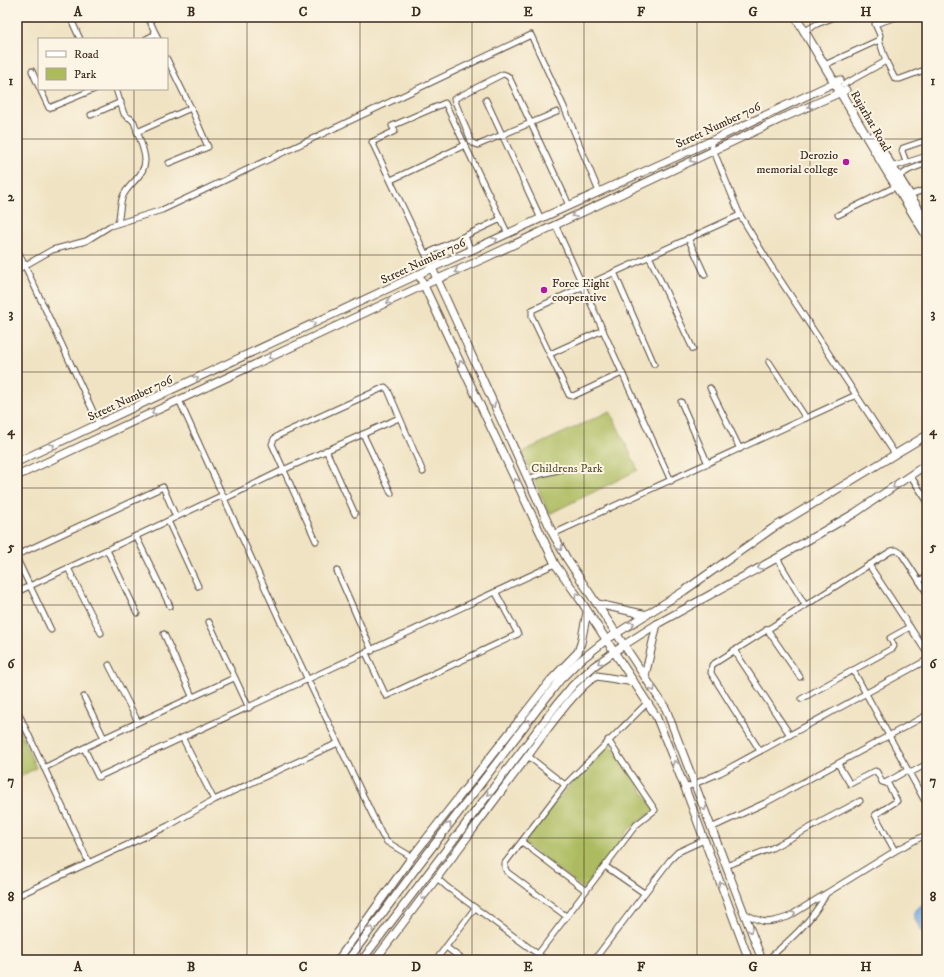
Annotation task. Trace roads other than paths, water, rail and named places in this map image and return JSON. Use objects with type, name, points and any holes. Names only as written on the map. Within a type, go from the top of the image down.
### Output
[{"type":"main road","name":"Rajarhat Road","points":[[796,17],[829,63],[896,186],[907,196],[927,223]]},
{"type":"main road","name":"Rajarhat Road","points":[[801,17],[806,30],[898,177],[927,236]]},
{"type":"street","points":[[70,17],[80,38]]},
{"type":"street","points":[[148,17],[157,36]]},
{"type":"street","points":[[806,30],[836,17]]},
{"type":"street","points":[[897,17],[875,24],[880,34],[879,40],[886,61],[895,79],[900,79],[927,69]]},
{"type":"street","points":[[17,270],[52,250],[86,241],[110,226],[162,210],[531,35],[564,107],[599,192]]},
{"type":"street","points":[[829,63],[879,40]]},
{"type":"street","points":[[168,61],[208,147],[169,163]]},
{"type":"street","points":[[17,476],[713,150],[841,86],[886,61]]},
{"type":"street","points":[[32,71],[38,84]]},
{"type":"street","points":[[558,112],[531,124],[503,136],[478,145],[472,143],[454,99],[503,74],[509,77],[531,124],[569,206]]},
{"type":"street","name":"Street Number 706","points":[[17,462],[432,268],[710,142],[841,86]]},
{"type":"street","points":[[41,90],[49,108],[93,90]]},
{"type":"street","points":[[116,90],[124,114],[134,122],[145,159],[144,168],[140,176],[129,186],[122,198],[118,223]]},
{"type":"street","points":[[486,100],[541,219]]},
{"type":"street","points":[[91,115],[121,102]]},
{"type":"street","points":[[508,234],[445,103],[392,126],[394,131],[372,142],[426,254],[553,534],[567,559],[598,604],[666,710],[744,913],[759,959]]},
{"type":"street","points":[[137,132],[191,108]]},
{"type":"street","points":[[906,162],[902,151],[903,148],[927,140]]},
{"type":"street","points":[[710,142],[740,214],[771,266],[894,454]]},
{"type":"street","points":[[391,180],[465,145]]},
{"type":"street","points":[[892,167],[927,156]]},
{"type":"street","points":[[898,177],[909,170],[927,163]]},
{"type":"street","points":[[838,215],[896,186]]},
{"type":"street","points":[[907,196],[927,189]]},
{"type":"street","points":[[622,373],[573,396],[569,395],[532,317],[532,310],[740,214]]},
{"type":"street","points":[[426,254],[501,219]]},
{"type":"street","points":[[555,224],[672,481]]},
{"type":"street","points":[[465,236],[471,251]]},
{"type":"street","points":[[688,238],[705,275]]},
{"type":"street","points":[[17,249],[99,424]]},
{"type":"street","points":[[649,256],[693,349]]},
{"type":"street","points":[[614,272],[654,364]]},
{"type":"street","points":[[419,275],[555,564],[656,716],[685,788],[749,960]]},
{"type":"street","points":[[550,354],[602,330]]},
{"type":"street","points":[[769,362],[806,418]]},
{"type":"street","points":[[316,541],[272,444],[274,439],[379,388],[384,387],[388,390],[423,472]]},
{"type":"street","points":[[710,388],[740,449]]},
{"type":"street","points":[[553,534],[672,481],[856,395]]},
{"type":"street","points":[[179,400],[382,835],[387,842],[412,857]]},
{"type":"street","points":[[681,402],[708,464]]},
{"type":"street","points":[[17,592],[176,517],[399,418]]},
{"type":"street","points":[[363,434],[391,493]]},
{"type":"street","points":[[348,960],[560,680],[577,663],[606,640],[684,591],[773,528],[927,435]]},
{"type":"street","points":[[326,450],[355,514]]},
{"type":"street","points":[[362,960],[558,703],[573,685],[594,666],[657,624],[855,513],[927,464]]},
{"type":"street","points":[[527,479],[562,469]]},
{"type":"street","points":[[910,475],[927,501]]},
{"type":"street","points":[[17,555],[163,487],[176,517]]},
{"type":"street","points":[[168,521],[198,586]]},
{"type":"street","points":[[136,536],[170,606]]},
{"type":"street","points":[[107,550],[137,613]]},
{"type":"street","points":[[760,751],[711,673],[712,665],[891,551],[896,550],[901,553],[927,593]]},
{"type":"street","points":[[777,558],[805,605]]},
{"type":"street","points":[[17,559],[51,630]]},
{"type":"street","points":[[84,748],[98,777],[183,739],[555,564]]},
{"type":"street","points":[[869,565],[927,653]]},
{"type":"street","points":[[68,568],[100,633]]},
{"type":"street","points":[[336,571],[372,650]]},
{"type":"street","points":[[919,581],[927,576]]},
{"type":"street","points":[[366,653],[386,696],[518,634],[496,593]]},
{"type":"street","points":[[598,604],[647,615]]},
{"type":"street","points":[[338,960],[412,857],[550,681],[578,652],[587,612]]},
{"type":"street","points":[[209,622],[249,708]]},
{"type":"street","points":[[645,676],[657,624]]},
{"type":"street","points":[[801,699],[893,648],[894,646],[890,638],[910,627]]},
{"type":"street","points":[[768,629],[800,677]]},
{"type":"street","points":[[164,634],[192,696]]},
{"type":"street","points":[[734,650],[790,735]]},
{"type":"street","points":[[685,788],[720,773],[927,660]]},
{"type":"street","points":[[109,665],[138,722]]},
{"type":"street","points":[[853,670],[927,805]]},
{"type":"street","points":[[375,960],[568,703],[594,677],[597,676],[634,682]]},
{"type":"street","points":[[44,768],[192,696],[234,678]]},
{"type":"street","points":[[84,697],[104,738]]},
{"type":"street","points":[[566,916],[506,870],[505,863],[565,785],[608,740],[648,702]]},
{"type":"street","points":[[17,710],[89,863]]},
{"type":"street","points":[[711,828],[765,803],[927,715]]},
{"type":"street","points":[[183,739],[214,800]]},
{"type":"street","points":[[538,954],[585,890],[636,825],[656,810],[608,740]]},
{"type":"street","points":[[17,896],[168,826],[214,800],[338,743]]},
{"type":"street","points":[[491,756],[491,770]]},
{"type":"street","points":[[528,756],[565,785]]},
{"type":"street","points":[[838,764],[850,784],[875,771],[882,782],[885,783],[927,764]]},
{"type":"street","points":[[508,768],[508,782]]},
{"type":"street","points":[[888,782],[897,801],[875,815],[896,851]]},
{"type":"street","points":[[726,866],[772,848],[860,801]]},
{"type":"street","points":[[744,913],[759,921],[770,922],[788,917],[896,851],[927,834]]},
{"type":"street","points":[[594,960],[670,860],[678,852],[704,840]]},
{"type":"street","points":[[522,842],[585,890]]},
{"type":"street","points":[[605,866],[644,894]]},
{"type":"street","points":[[437,878],[546,960]]},
{"type":"street","points":[[767,960],[801,928],[823,900],[826,893]]},
{"type":"street","points":[[436,960],[475,908]]},
{"type":"street","points":[[446,947],[463,960]]},
{"type":"water","points":[[927,901],[927,941],[914,917],[914,912]]},
{"type":"place","name":"Derozio memorial college","points":[[846,162]]},
{"type":"place","name":"Force Eight cooperative","points":[[544,290]]},
{"type":"park label","name":"Childrens Park","points":[[567,468]]}]
